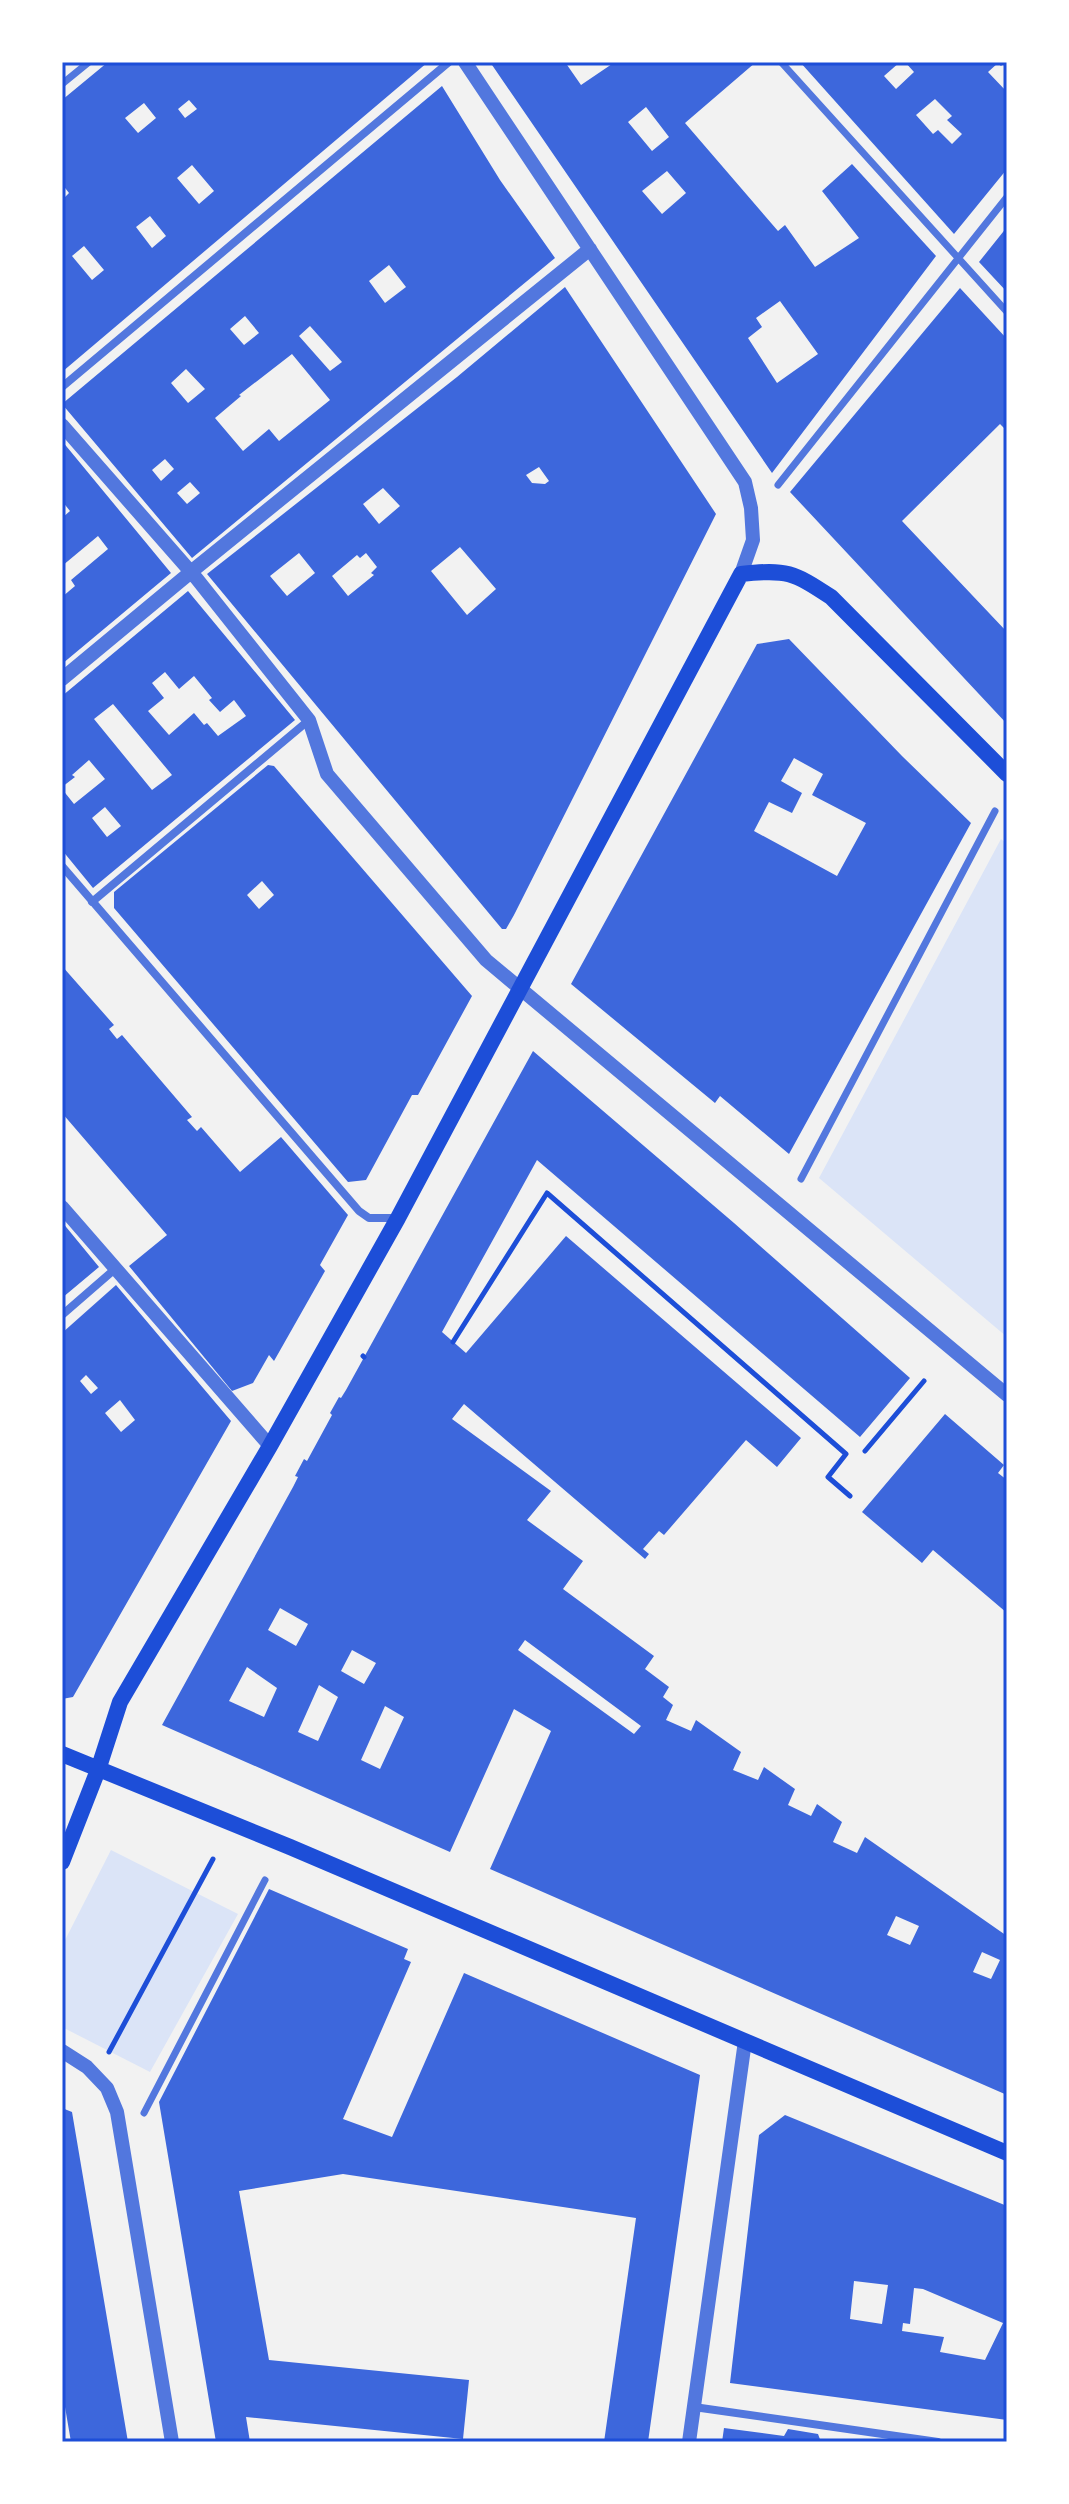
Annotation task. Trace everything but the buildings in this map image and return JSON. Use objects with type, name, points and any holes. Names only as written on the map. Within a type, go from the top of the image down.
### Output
[{"type":"main road","points":[[62,1862],[98,1770],[120,1702],[270,1446],[398,1218],[741,574],[774,570],[800,576],[831,597],[1007,774]]},
{"type":"main road","points":[[62,1754],[290,1847],[1007,2153]]},
{"type":"street","points":[[62,84],[89,62]]},
{"type":"street","points":[[62,387],[449,62]]},
{"type":"street","points":[[465,62],[745,482],[753,540],[741,574]]},
{"type":"street","points":[[781,62],[1007,312]]},
{"type":"street","points":[[778,485],[1007,197]]},
{"type":"street","points":[[62,679],[590,249]]},
{"type":"street","points":[[62,425],[191,572],[309,720],[327,774],[486,960],[1007,1395]]},
{"type":"street","points":[[92,902],[309,720]]},
{"type":"street","points":[[801,1179],[995,811]]},
{"type":"street","points":[[62,866],[359,1211],[369,1218],[398,1218]]},
{"type":"street","points":[[62,1207],[270,1446]]},
{"type":"street","points":[[62,1315],[115,1269]]},
{"type":"street","points":[[144,2113],[265,1880]]},
{"type":"street","points":[[689,2442],[745,2041]]},
{"type":"street","points":[[62,2051],[87,2067],[107,2088],[117,2112],[172,2442]]},
{"type":"street","points":[[694,2407],[938,2442]]},
{"type":"path","points":[[453,1342],[547,1193],[846,1454],[828,1477],[850,1496]]},
{"type":"path","points":[[865,1451],[924,1381]]},
{"type":"path","points":[[105,2059],[213,1859]]},
{"type":"shaded area","points":[[1001,839],[1007,844],[1007,1337],[819,1178]]},
{"type":"shaded area","points":[[111,1850],[238,1914],[150,2072],[62,2027],[62,1946]]}]
